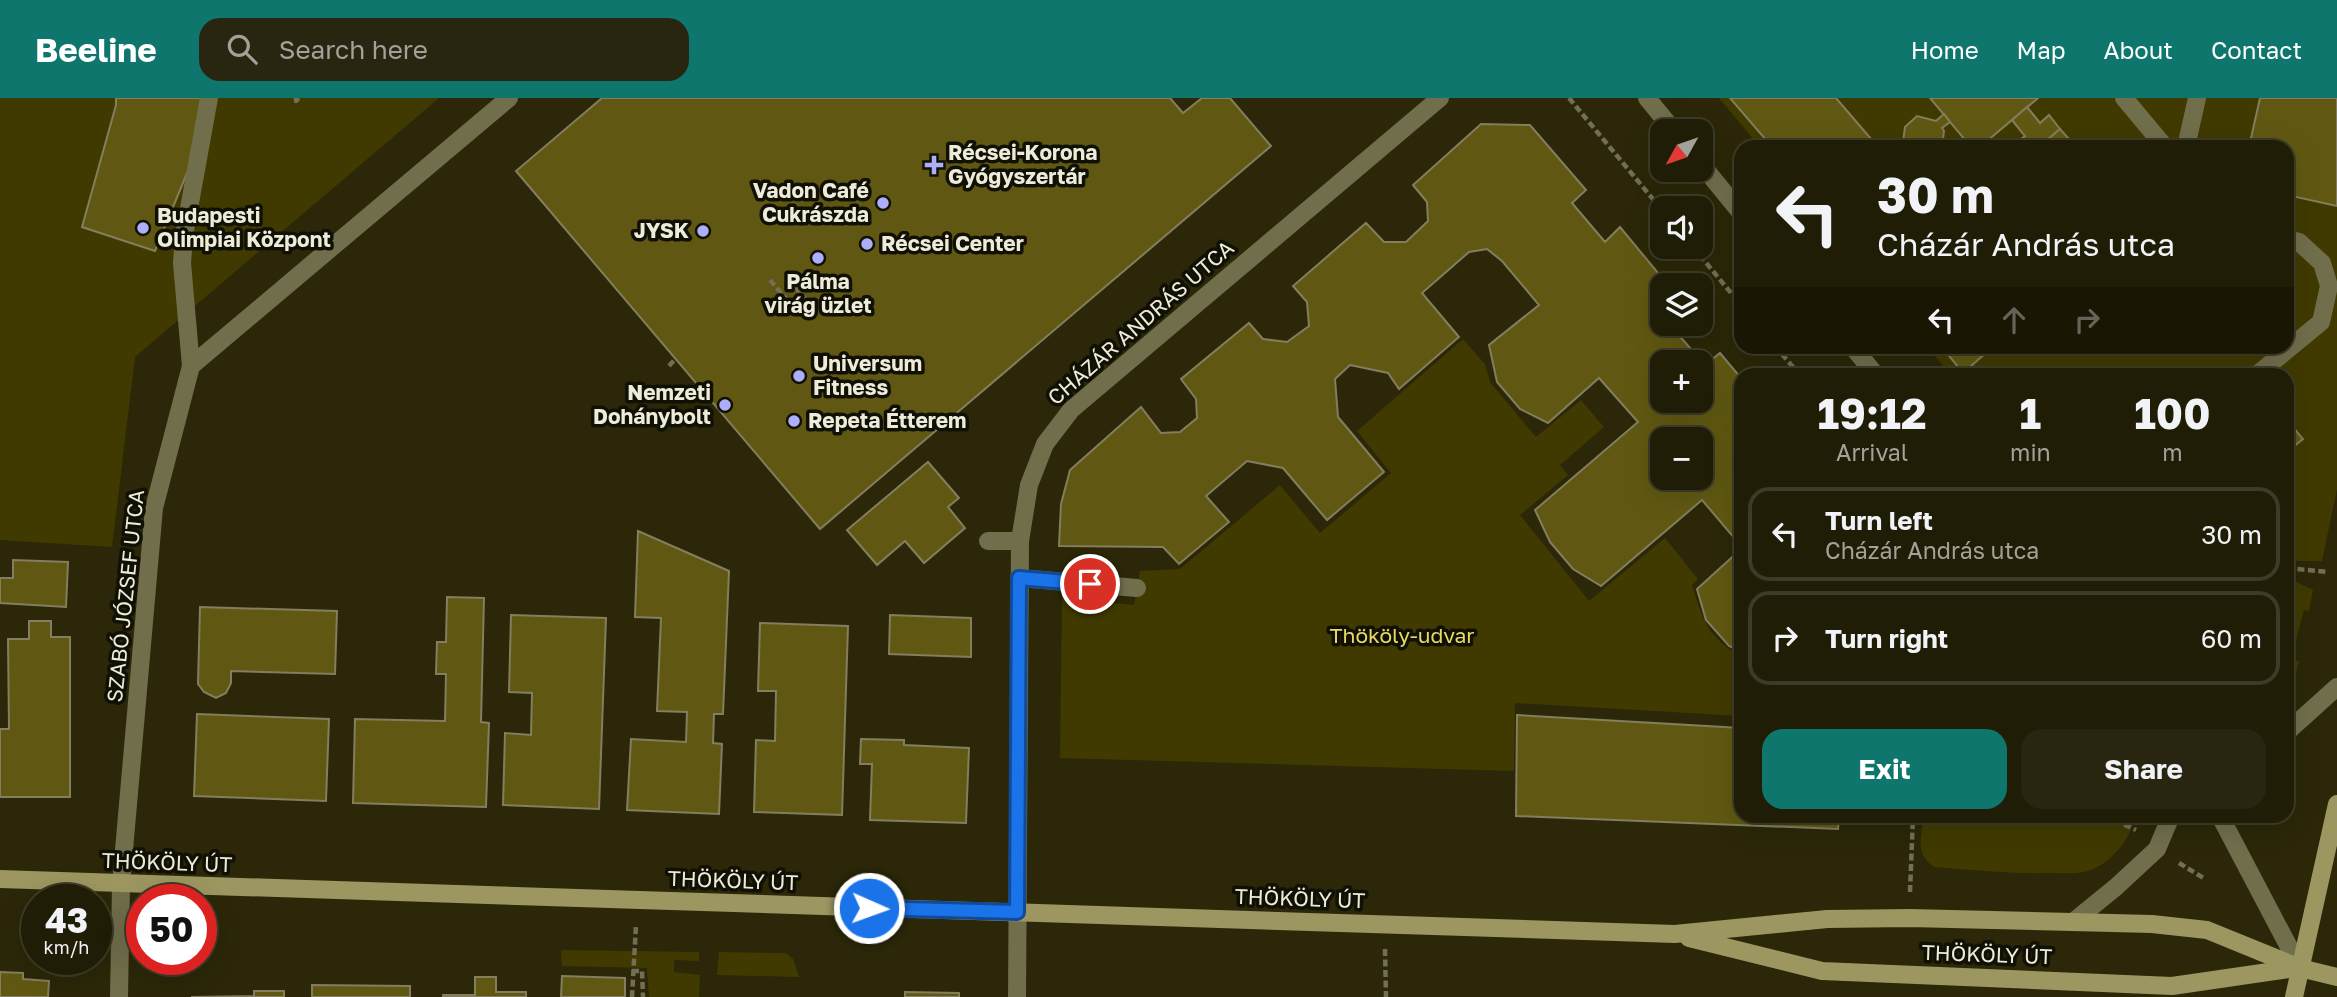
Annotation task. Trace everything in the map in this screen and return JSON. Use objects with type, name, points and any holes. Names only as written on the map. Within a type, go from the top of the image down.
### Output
[{"type":"main road","points":[[2294,997],[2337,804]]},
{"type":"main road","name":"THÖKÖLY ÚT","points":[[0,879],[1675,934],[1827,919],[1910,918],[2152,924],[2207,930],[2300,968],[2337,977]]},
{"type":"main road","name":"THÖKÖLY ÚT","points":[[1675,934],[1822,971],[2172,986],[2300,968]]},
{"type":"street","name":"SZABÓ JÓZSEF UTCA","points":[[119,997],[121,884],[154,508],[191,366],[183,249],[209,98]]},
{"type":"street","points":[[191,366],[509,98]]},
{"type":"street","name":"CHÁZÁR ANDRÁS UTCA","points":[[1017,997],[1020,541],[1029,485],[1045,444],[1071,410],[1440,98]]},
{"type":"street","points":[[1647,98],[1664,119]]},
{"type":"street","points":[[2124,98],[2159,140]]},
{"type":"street","points":[[2188,140],[2197,98]]},
{"type":"street","points":[[1713,178],[1734,204]]},
{"type":"street","points":[[2294,241],[2299,242],[2322,263],[2329,286],[2321,322],[2294,344]]},
{"type":"street","points":[[1859,354],[1870,368]]},
{"type":"street","points":[[2265,368],[2282,354]]},
{"type":"street","points":[[988,541],[1020,541]]},
{"type":"street","points":[[1019,578],[1137,587]]},
{"type":"street","points":[[2294,726],[2337,687]]},
{"type":"street","name":"THÖKÖLY ÚT","points":[[2073,922],[2157,849],[2168,823]]},
{"type":"street","points":[[2224,823],[2300,968]]},
{"type":"path","points":[[1569,98],[1650,196]]},
{"type":"path","points":[[1703,259],[1734,297]]},
{"type":"path","points":[[770,280],[795,309],[806,300],[786,275]]},
{"type":"path","points":[[1782,354],[1794,368]]},
{"type":"path","points":[[669,366],[676,358]]},
{"type":"path","points":[[2294,569],[2328,572]]},
{"type":"path","points":[[1910,918],[1913,823]]},
{"type":"path","points":[[632,997],[637,901]]},
{"type":"path","points":[[1385,925],[1386,997]]},
{"type":"path","points":[[632,971],[642,971],[643,997]]},
{"type":"green space","name":"Budapesti Olimpiai Központ","points":[[0,98],[439,98],[135,357],[112,547],[0,540]]},
{"type":"green space","points":[[1719,98],[2337,98],[2337,489],[2322,561],[2294,561],[2294,368],[1945,368],[1933,354],[2294,354],[2294,140],[1754,140]]},
{"type":"green space","name":"Thököly-udvar","points":[[1463,339],[1485,364],[1490,382],[1536,437],[1581,400],[1604,427],[1560,465],[1568,475],[1520,515],[1589,601],[1665,538],[1698,579],[1692,585],[1708,627],[1721,643],[1734,652],[1734,716],[1515,703],[1514,771],[1060,758],[1062,598],[1134,605],[1140,571],[1180,569],[1280,485],[1320,533],[1391,473],[1357,431]]},
{"type":"green space","points":[[2294,580],[2313,590],[2309,611],[2304,610],[2294,648]]},
{"type":"green space","points":[[2294,660],[2299,661],[2294,680]]},
{"type":"green space","points":[[1922,823],[2133,823],[2126,840],[2108,860],[2088,871],[2077,873],[1934,867],[1921,850]]},
{"type":"green space","points":[[561,950],[699,952],[699,961],[674,960],[674,972],[700,975],[699,997],[649,997],[647,968],[562,966]]},
{"type":"green space","points":[[719,952],[786,953],[793,959],[799,977],[717,975]]},
{"type":"building","points":[[116,98],[203,98],[201,139],[155,251],[82,227]]},
{"type":"building","name":"Récsei Center","points":[[602,98],[1170,98],[1183,113],[1202,98],[1230,98],[1271,146],[820,529],[516,171]]},
{"type":"building","points":[[1730,98],[1836,98],[1872,140],[1766,140]]},
{"type":"building","points":[[1930,98],[2038,98],[1988,140],[1965,140]]},
{"type":"building","points":[[2260,98],[2337,98],[2337,206],[2294,197],[2294,140],[2251,140]]},
{"type":"building","points":[[2027,107],[2040,123],[2049,115],[2060,129],[2047,140],[2020,140],[2025,136],[2012,120]]},
{"type":"building","points":[[1944,114],[1950,122],[1942,128],[1943,140],[1903,140],[1905,127],[1917,116],[1936,121]]},
{"type":"building","points":[[1481,124],[1530,125],[1586,190],[1572,203],[1605,242],[1620,227],[1658,273],[1650,273],[1650,336],[1680,336],[1692,350],[1650,350],[1650,413],[1713,413],[1713,359],[1720,353],[1734,370],[1734,538],[1702,500],[1601,586],[1573,569],[1550,542],[1535,510],[1638,422],[1599,378],[1548,423],[1520,409],[1497,382],[1489,345],[1539,305],[1502,261],[1487,249],[1469,252],[1422,293],[1459,337],[1399,389],[1388,373],[1350,365],[1335,379],[1338,417],[1384,472],[1327,520],[1283,468],[1247,461],[1206,496],[1229,522],[1179,564],[1163,547],[1059,546],[1061,504],[1070,470],[1141,407],[1161,433],[1180,432],[1197,418],[1196,399],[1181,379],[1249,323],[1263,339],[1287,342],[1309,326],[1307,302],[1293,286],[1366,223],[1384,242],[1406,242],[1428,221],[1427,202],[1413,185]]},
{"type":"building","points":[[2060,129],[2070,140],[2047,140]]},
{"type":"building","points":[[1948,354],[1985,354],[1969,368],[1959,368]]},
{"type":"building","points":[[2294,428],[2303,439],[2294,446]]},
{"type":"building","points":[[928,462],[959,498],[948,507],[965,528],[924,563],[905,541],[877,565],[847,530]]},
{"type":"building","points":[[638,531],[729,571],[723,714],[714,714],[713,743],[722,744],[719,814],[627,810],[631,739],[686,742],[687,712],[657,711],[661,618],[635,617]]},
{"type":"building","points":[[1734,555],[1734,648],[1706,620],[1697,589]]},
{"type":"building","points":[[13,560],[68,562],[66,607],[0,603],[0,578],[13,578]]},
{"type":"building","points":[[447,597],[484,598],[481,722],[489,723],[486,807],[353,803],[355,719],[445,721],[446,674],[436,674],[437,642],[446,642]]},
{"type":"building","points":[[200,607],[337,611],[335,674],[231,671],[231,683],[226,693],[216,698],[204,692],[198,684]]},
{"type":"building","points":[[511,615],[606,618],[599,809],[503,805],[505,733],[531,735],[532,693],[509,692]]},
{"type":"building","points":[[890,615],[971,618],[971,657],[889,654]]},
{"type":"building","points":[[29,621],[51,621],[51,637],[70,637],[70,797],[0,797],[0,729],[9,729],[8,639],[29,639]]},
{"type":"building","points":[[760,623],[848,626],[842,815],[754,812],[756,740],[775,741],[776,691],[758,691]]},
{"type":"building","points":[[197,714],[329,719],[326,801],[194,796]]},
{"type":"building","points":[[1517,715],[1734,728],[1734,823],[1838,823],[1838,829],[1516,816]]},
{"type":"building","points":[[861,739],[904,740],[904,745],[969,748],[966,823],[870,820],[872,764],[860,764]]},
{"type":"building","points":[[0,972],[21,973],[23,979],[49,981],[48,997],[0,997]]},
{"type":"building","points":[[562,976],[625,978],[625,997],[561,997]]},
{"type":"building","points":[[475,977],[496,977],[496,992],[526,992],[526,997],[443,997],[475,995]]},
{"type":"building","points":[[312,985],[410,986],[410,997],[312,997]]},
{"type":"building","points":[[254,991],[284,991],[284,997],[191,997],[254,996]]},
{"type":"building","points":[[905,992],[959,993],[959,997],[905,997]]},
{"type":"place","name":"Récsei-Korona Gyógyszertár","points":[[934,165]]},
{"type":"place","name":"Vadon Café Cukrászda","points":[[883,203]]},
{"type":"place","name":"Budapesti Olimpiai Központ","points":[[143,228]]},
{"type":"place","name":"JYSK","points":[[703,231]]},
{"type":"place","name":"Récsei Center","points":[[867,244]]},
{"type":"place","name":"Pálma virág üzlet","points":[[818,258]]},
{"type":"place","name":"Universum Fitness","points":[[799,376]]},
{"type":"place","name":"Nemzeti Dohánybolt","points":[[725,405]]},
{"type":"place","name":"Repeta Étterem","points":[[794,421]]},
{"type":"route","points":[[869,908],[1017,912],[1019,578],[1090,584]]}]
